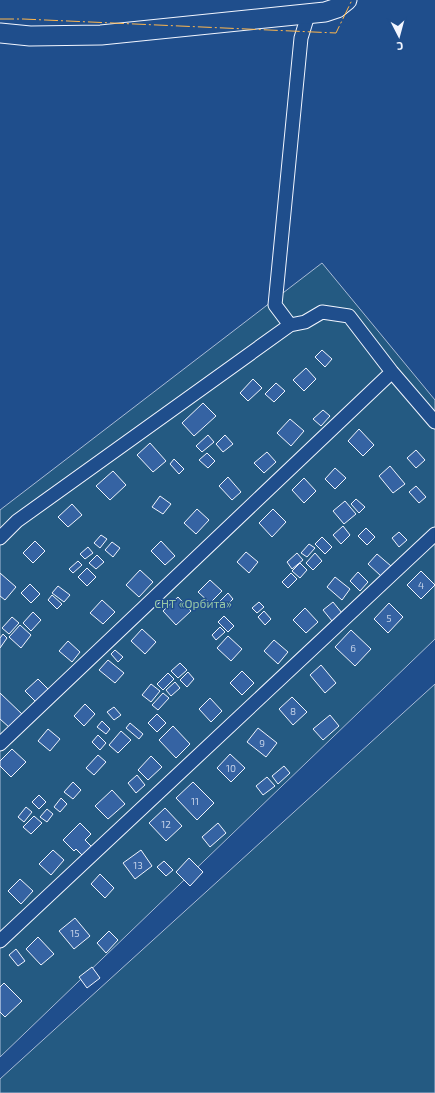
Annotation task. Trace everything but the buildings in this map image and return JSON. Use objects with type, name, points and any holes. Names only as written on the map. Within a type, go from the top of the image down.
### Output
[{"type":"street","points":[[0,33],[30,36],[101,35],[325,12],[337,8],[347,0]]},
{"type":"street","points":[[290,325],[275,305],[301,38],[308,14]]},
{"type":"street","points":[[0,538],[17,521],[290,325],[305,322],[322,312],[349,316],[392,372],[435,422]]},
{"type":"street","points":[[0,744],[392,372]]},
{"type":"street","points":[[0,941],[435,534]]},
{"type":"green space","name":"СНТ «Орбита»","points":[[322,263],[435,400],[435,639],[0,1057],[0,510]]},
{"type":"green space","points":[[435,684],[435,1093],[0,1093],[0,1079]]},
{"type":"power","points":[[0,19],[336,33],[352,0]]}]
